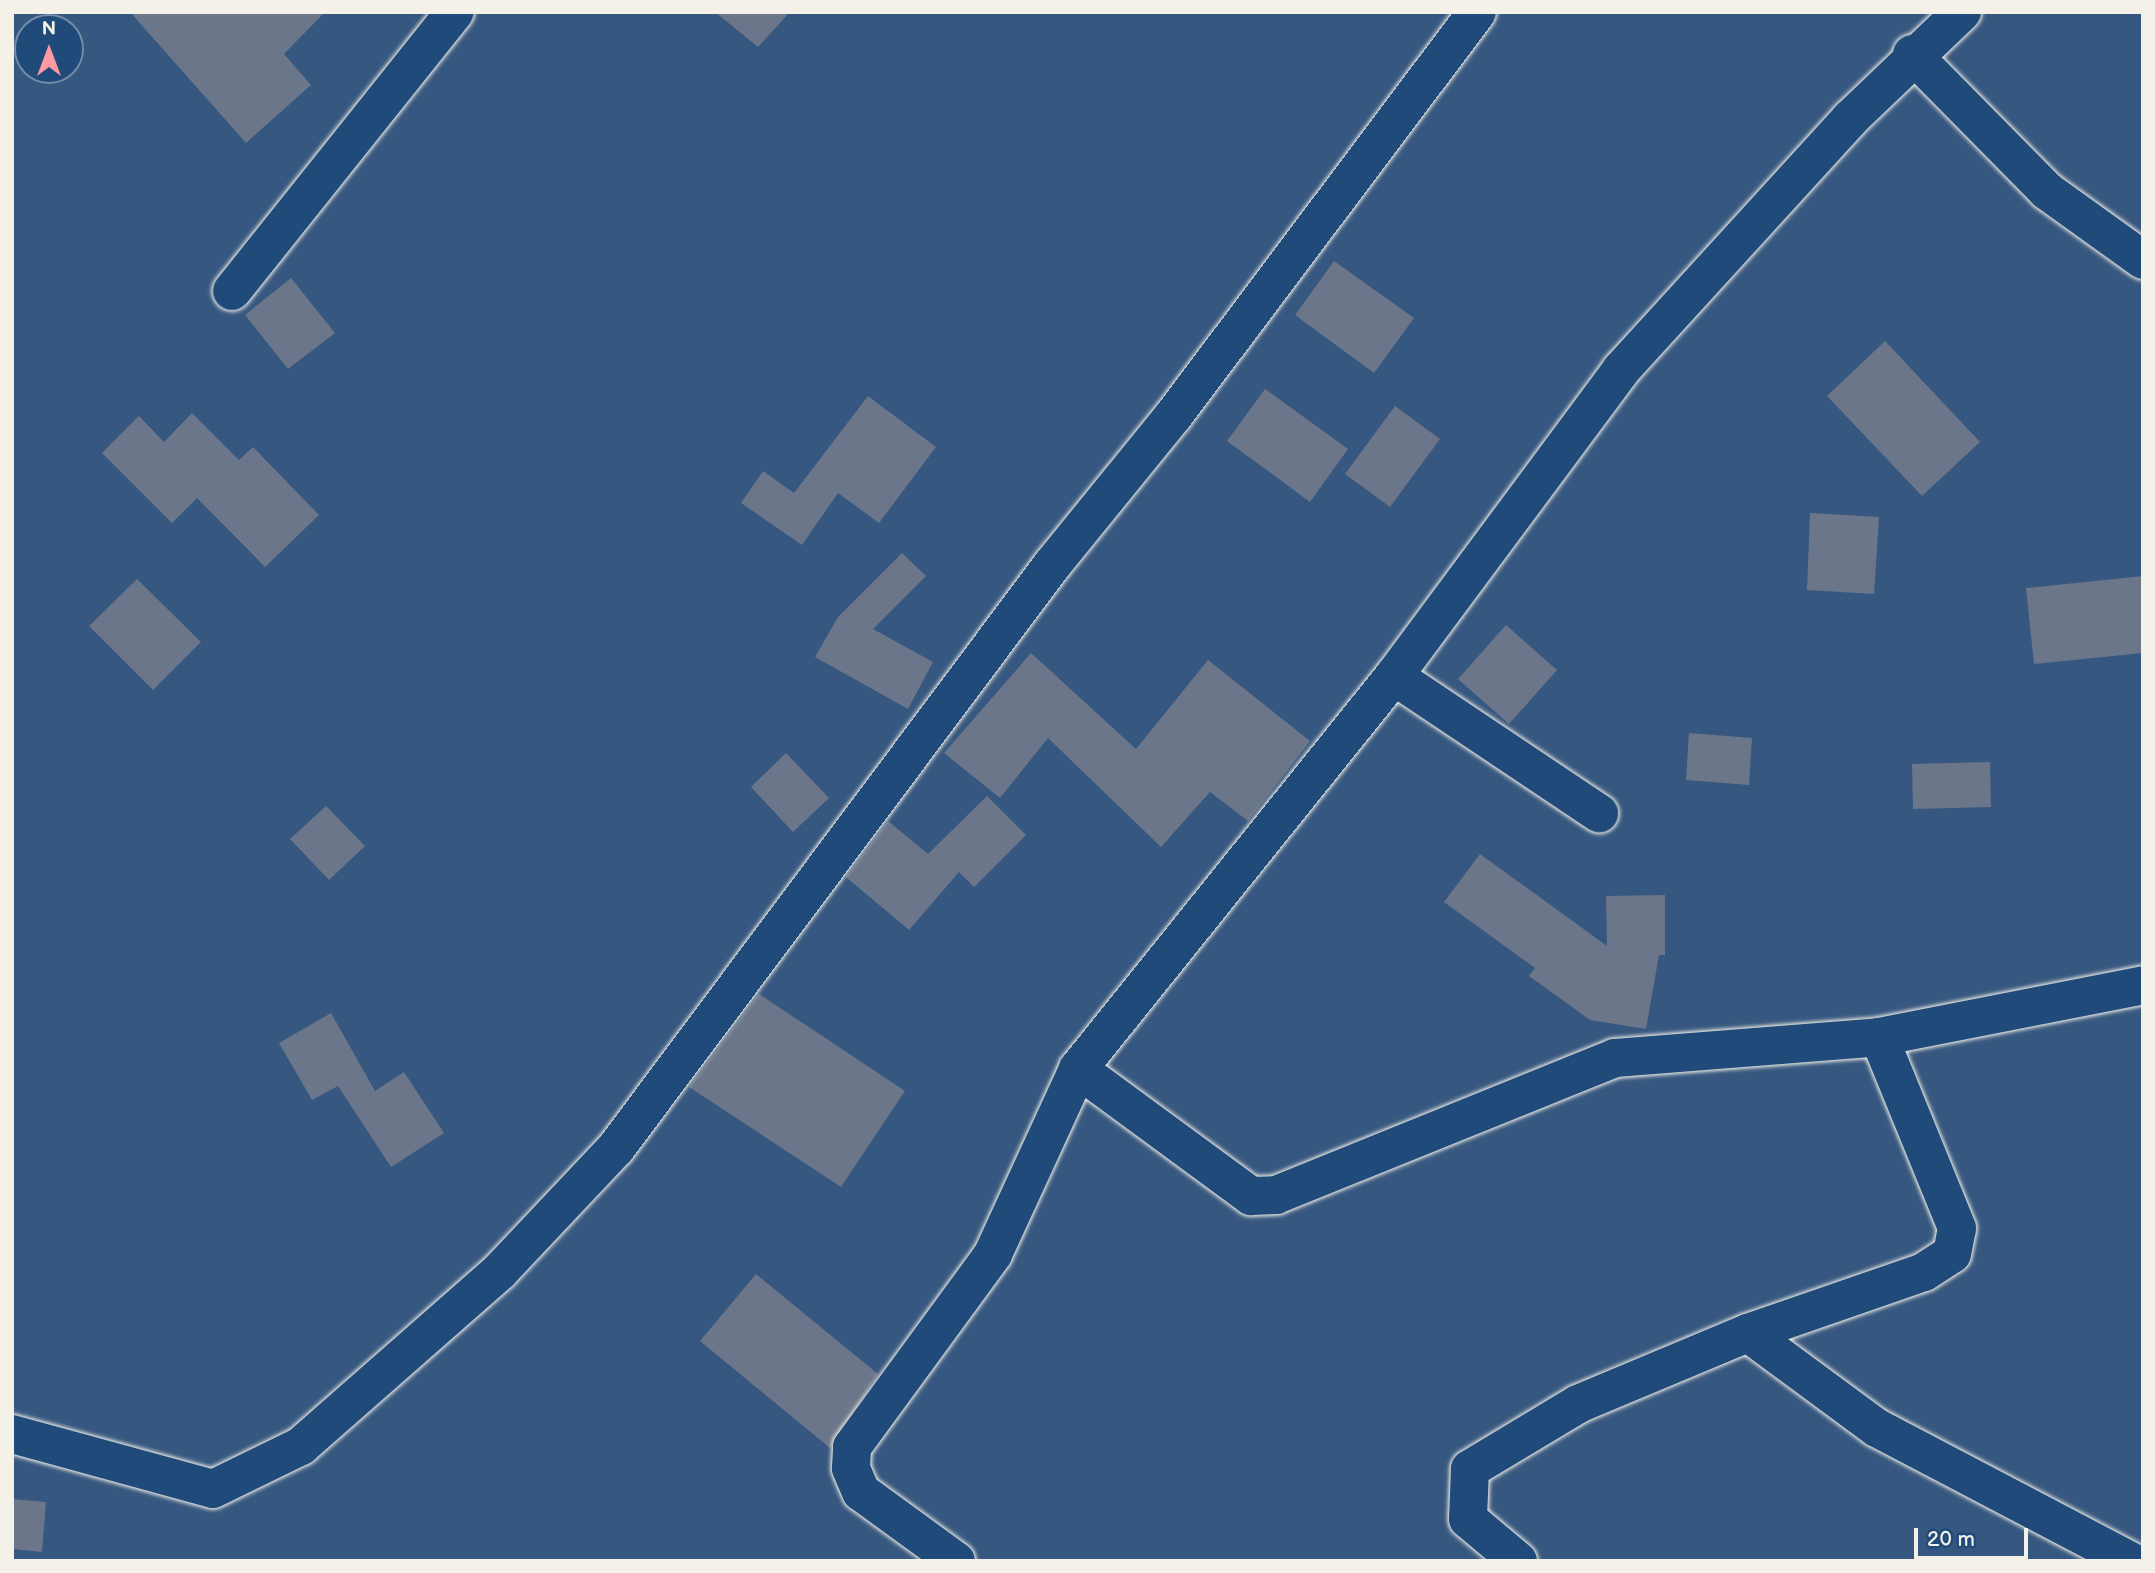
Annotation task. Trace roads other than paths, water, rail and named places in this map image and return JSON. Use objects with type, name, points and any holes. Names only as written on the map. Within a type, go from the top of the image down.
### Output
[{"type":"street","points":[[232,291],[455,12]]},
{"type":"street","points":[[12,1434],[213,1489],[301,1446],[500,1271],[616,1148],[1044,575],[1477,12]]},
{"type":"street","points":[[956,1561],[861,1492],[851,1468],[852,1447],[993,1254],[1078,1069],[1394,676],[1621,370],[1912,54],[1962,12]]},
{"type":"street","points":[[1912,54],[2047,191],[2143,260]]},
{"type":"street","points":[[1394,676],[1599,813]]},
{"type":"street","points":[[1078,1069],[1251,1196],[1276,1195],[1615,1058],[1879,1037],[2143,985]]},
{"type":"street","points":[[1518,1561],[1468,1519],[1470,1469],[1578,1404],[1748,1333],[1924,1272],[1952,1254],[1957,1228],[1879,1037]]},
{"type":"street","points":[[1748,1333],[1877,1428],[2130,1561]]}]
